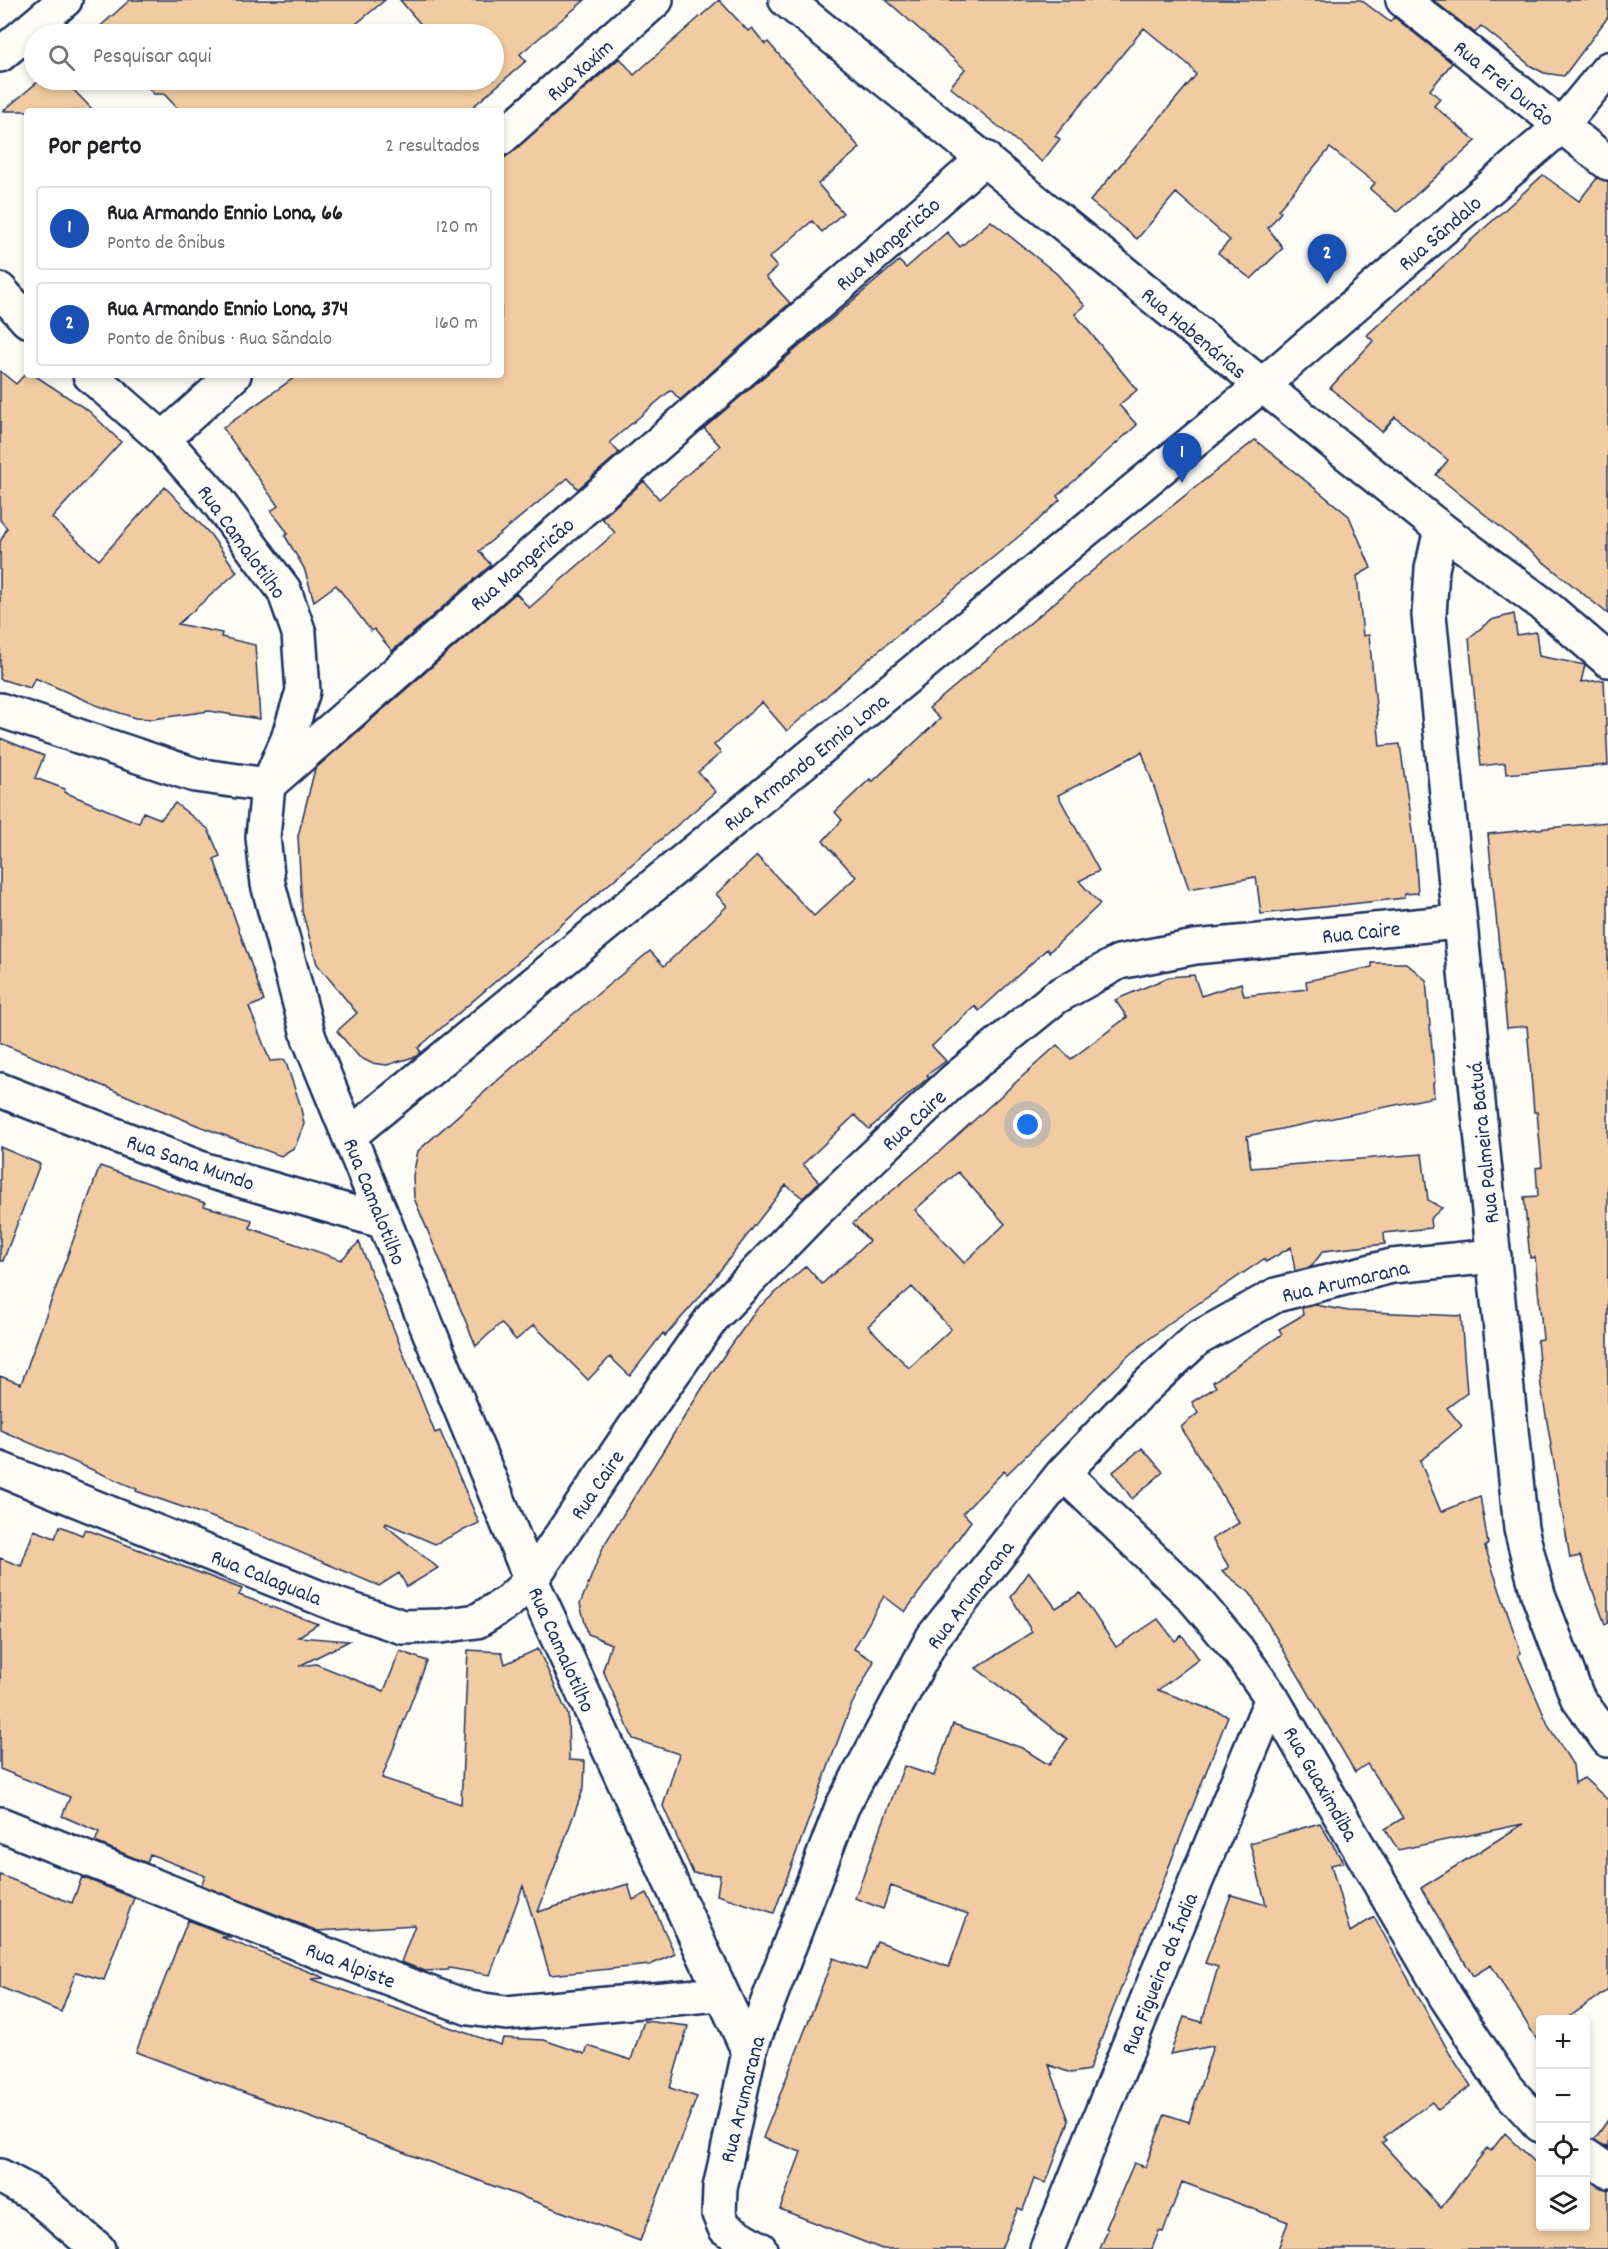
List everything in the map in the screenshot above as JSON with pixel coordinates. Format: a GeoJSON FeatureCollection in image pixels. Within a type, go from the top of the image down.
{"type":"FeatureCollection","features":[{"type":"Feature","properties":{"kind":"street"},"geometry":{"type":"LineString","coordinates":[[36,24],[64,0]]}},
{"type":"Feature","properties":{"kind":"street","name":"Rua Xaxim"},"geometry":{"type":"LineString","coordinates":[[504,135],[656,0]]}},
{"type":"Feature","properties":{"kind":"street","name":"Rua Habenárias"},"geometry":{"type":"LineString","coordinates":[[786,0],[985,158],[1261,386],[1441,529],[1544,605],[1608,660]]}},
{"type":"Feature","properties":{"kind":"street","name":"Rua Frei Durão"},"geometry":{"type":"LineString","coordinates":[[1403,0],[1608,163]]}},
{"type":"Feature","properties":{"kind":"street"},"geometry":{"type":"LineString","coordinates":[[0,55],[24,34]]}},
{"type":"Feature","properties":{"kind":"street","name":"Rua Sãndalo"},"geometry":{"type":"LineString","coordinates":[[1261,386],[1560,127],[1608,69]]}},
{"type":"Feature","properties":{"kind":"street","name":"Rua Mangericão"},"geometry":{"type":"LineString","coordinates":[[268,785],[985,158]]}},
{"type":"Feature","properties":{"kind":"street","name":"Rua Camalotilho"},"geometry":{"type":"LineString","coordinates":[[93,378],[163,439],[212,494],[284,590],[299,633],[303,691],[288,739],[268,785],[263,837],[268,884],[276,920],[309,1038],[531,1580],[720,1994],[749,2052]]}},
{"type":"Feature","properties":{"kind":"street"},"geometry":{"type":"LineString","coordinates":[[163,439],[231,378]]}},
{"type":"Feature","properties":{"kind":"street","name":"Rua Armando Ennio Lona"},"geometry":{"type":"LineString","coordinates":[[350,1136],[1261,386]]}},
{"type":"Feature","properties":{"kind":"street","name":"Rua Palmeira Batuá"},"geometry":{"type":"LineString","coordinates":[[1441,529],[1432,569],[1429,615],[1458,922],[1521,1529],[1538,1594],[1577,1697],[1608,1740]]}},
{"type":"Feature","properties":{"kind":"street"},"geometry":{"type":"LineString","coordinates":[[0,710],[195,775],[268,785]]}},
{"type":"Feature","properties":{"kind":"street","name":"Rua Caire"},"geometry":{"type":"LineString","coordinates":[[531,1580],[713,1317],[813,1214],[953,1081],[1056,997],[1119,962],[1195,947],[1458,922]]}},
{"type":"Feature","properties":{"kind":"street","name":"Rua Sana Mundo"},"geometry":{"type":"LineString","coordinates":[[0,1090],[205,1170],[385,1222]]}},
{"type":"Feature","properties":{"kind":"street","name":"Rua Arumarana"},"geometry":{"type":"LineString","coordinates":[[760,2249],[725,2228],[719,2214],[720,2188],[749,2052],[842,1807],[933,1637],[1063,1473],[1142,1391],[1197,1339],[1276,1295],[1392,1266],[1494,1257]]}},
{"type":"Feature","properties":{"kind":"street","name":"Rua Calaguala"},"geometry":{"type":"LineString","coordinates":[[0,1469],[340,1606],[403,1627],[441,1626],[477,1621],[508,1602],[531,1580]]}},
{"type":"Feature","properties":{"kind":"street","name":"Rua Guaximdiba"},"geometry":{"type":"LineString","coordinates":[[1063,1473],[1191,1595],[1237,1649],[1272,1698],[1446,1997],[1506,2088],[1539,2123]]}},
{"type":"Feature","properties":{"kind":"street","name":"Rua Figueira da Índia"},"geometry":{"type":"LineString","coordinates":[[1047,2249],[1272,1698]]}},
{"type":"Feature","properties":{"kind":"street","name":"Rua Alpiste"},"geometry":{"type":"LineString","coordinates":[[0,1824],[327,1955],[469,2008],[506,2013],[720,1994]]}},
{"type":"Feature","properties":{"kind":"street"},"geometry":{"type":"LineString","coordinates":[[1590,2159],[1608,2171]]}},
{"type":"Feature","properties":{"kind":"street"},"geometry":{"type":"LineString","coordinates":[[0,2176],[33,2194],[98,2249]]}},
{"type":"Feature","properties":{"kind":"building"},"geometry":{"type":"Polygon","coordinates":[[[130,0],[385,0],[356,24],[103,24],[130,0]]]}},
{"type":"Feature","properties":{"kind":"building"},"geometry":{"type":"Polygon","coordinates":[[[400,0],[585,0],[520,54],[526,61],[504,80],[504,24],[420,24],[400,0]]]}},
{"type":"Feature","properties":{"kind":"building"},"geometry":{"type":"Polygon","coordinates":[[[719,0],[748,31],[752,28],[765,44],[768,42],[860,148],[818,184],[843,213],[822,232],[812,221],[769,258],[777,267],[766,277],[790,303],[680,400],[671,390],[610,442],[619,453],[578,489],[568,478],[479,551],[491,565],[392,651],[374,629],[371,631],[336,585],[314,601],[304,568],[285,536],[288,533],[271,511],[278,506],[223,428],[294,378],[504,378],[504,158],[620,58],[634,75],[719,0]]]}},
{"type":"Feature","properties":{"kind":"building"},"geometry":{"type":"Polygon","coordinates":[[[886,0],[1361,0],[1390,22],[1394,17],[1452,63],[1430,90],[1440,99],[1434,106],[1476,141],[1397,212],[1370,189],[1375,183],[1330,148],[1278,210],[1281,212],[1268,228],[1283,248],[1251,279],[1218,253],[1230,240],[1176,193],[1137,239],[1090,201],[1196,75],[1190,66],[1144,28],[1055,136],[1060,139],[1042,162],[950,87],[965,69],[886,0]]]}},
{"type":"Feature","properties":{"kind":"building"},"geometry":{"type":"Polygon","coordinates":[[[1433,0],[1608,0],[1608,17],[1564,76],[1544,73],[1531,66],[1481,26],[1475,33],[1433,0]]]}},
{"type":"Feature","properties":{"kind":"building"},"geometry":{"type":"Polygon","coordinates":[[[28,90],[74,90],[91,108],[24,108],[24,111],[3,111],[28,90]]]}},
{"type":"Feature","properties":{"kind":"building"},"geometry":{"type":"Polygon","coordinates":[[[150,90],[492,90],[471,108],[177,108],[164,94],[154,94],[150,90]]]}},
{"type":"Feature","properties":{"kind":"building"},"geometry":{"type":"Polygon","coordinates":[[[1543,175],[1579,201],[1597,178],[1608,181],[1608,614],[1436,475],[1448,460],[1395,417],[1382,432],[1330,388],[1373,341],[1367,335],[1543,175]]]}},
{"type":"Feature","properties":{"kind":"building"},"geometry":{"type":"Polygon","coordinates":[[[991,221],[1057,274],[1085,306],[1075,314],[1137,390],[1119,405],[1137,425],[1057,496],[1060,500],[1034,524],[871,657],[787,731],[762,702],[714,745],[721,753],[698,772],[716,792],[418,1048],[421,1052],[417,1056],[387,1065],[371,1063],[359,1057],[337,1031],[357,1013],[317,964],[302,911],[298,836],[315,769],[516,593],[529,608],[615,533],[602,518],[644,481],[659,499],[720,446],[704,428],[899,261],[906,268],[947,232],[960,247],[991,221]]]}},
{"type":"Feature","properties":{"kind":"building"},"geometry":{"type":"Polygon","coordinates":[[[0,371],[16,384],[24,375],[24,378],[39,378],[89,411],[121,442],[52,518],[99,560],[165,487],[210,534],[237,572],[178,624],[222,633],[221,637],[255,645],[260,719],[209,711],[153,719],[135,718],[96,705],[35,678],[30,688],[0,679],[0,542],[7,528],[0,520],[0,371]]]}},
{"type":"Feature","properties":{"kind":"building"},"geometry":{"type":"Polygon","coordinates":[[[1255,440],[1349,516],[1371,568],[1357,576],[1363,636],[1369,635],[1380,746],[1400,744],[1415,853],[1418,893],[1404,894],[1404,898],[1261,914],[1256,877],[1189,889],[1142,752],[1058,795],[1099,871],[1079,881],[1100,904],[1049,952],[1047,949],[979,1011],[975,1006],[932,1046],[946,1061],[927,1075],[929,1077],[869,1129],[855,1115],[803,1164],[819,1182],[803,1198],[786,1185],[698,1299],[665,1336],[663,1333],[630,1376],[610,1357],[588,1380],[534,1325],[516,1340],[501,1323],[476,1346],[414,1198],[413,1176],[418,1151],[566,1020],[650,951],[664,966],[727,906],[716,894],[757,856],[814,916],[856,877],[823,841],[842,820],[835,812],[870,779],[872,782],[940,719],[929,708],[1124,544],[1255,440]]]}},
{"type":"Feature","properties":{"kind":"building"},"geometry":{"type":"Polygon","coordinates":[[[1514,614],[1517,635],[1536,632],[1539,656],[1585,665],[1581,682],[1604,680],[1608,765],[1506,774],[1505,763],[1481,766],[1469,638],[1491,620],[1514,614]]]}},
{"type":"Feature","properties":{"kind":"building"},"geometry":{"type":"Polygon","coordinates":[[[0,738],[44,756],[35,778],[65,789],[64,792],[139,823],[143,812],[161,819],[175,803],[208,829],[220,856],[214,859],[264,1001],[249,1007],[270,1061],[285,1060],[300,1104],[304,1124],[295,1147],[281,1156],[199,1126],[0,1043],[0,738]]]}},
{"type":"Feature","properties":{"kind":"building"},"geometry":{"type":"Polygon","coordinates":[[[1608,822],[1608,1623],[1605,1624],[1580,1556],[1570,1558],[1541,1386],[1537,1340],[1543,1339],[1535,1257],[1530,1258],[1524,1197],[1538,1196],[1536,1168],[1542,1167],[1537,1112],[1534,1112],[1527,1026],[1507,1028],[1488,834],[1608,822]]]}},
{"type":"Feature","properties":{"kind":"building"},"geometry":{"type":"Polygon","coordinates":[[[1372,963],[1406,963],[1426,980],[1435,1082],[1433,1083],[1434,1097],[1247,1136],[1251,1168],[1422,1154],[1428,1200],[1442,1208],[1430,1219],[1431,1228],[1384,1233],[1385,1244],[1323,1251],[1311,1267],[1295,1271],[1291,1247],[1266,1262],[1264,1259],[1171,1322],[1129,1355],[1007,1474],[1004,1471],[963,1513],[971,1521],[905,1612],[884,1596],[854,1649],[874,1661],[850,1708],[774,1913],[717,1895],[720,1875],[693,1873],[663,1806],[679,1754],[633,1739],[603,1670],[611,1644],[588,1634],[580,1604],[604,1545],[713,1371],[757,1309],[806,1266],[822,1284],[869,1241],[853,1223],[939,1152],[1057,1045],[1071,1059],[1127,1017],[1115,1000],[1169,977],[1194,975],[1201,996],[1241,983],[1244,996],[1307,989],[1306,981],[1372,967],[1372,963]],[[958,1172],[915,1210],[964,1263],[1005,1224],[958,1172]],[[912,1287],[868,1326],[909,1368],[951,1329],[912,1287]]]}},
{"type":"Feature","properties":{"kind":"building"},"geometry":{"type":"Polygon","coordinates":[[[0,1147],[40,1164],[3,1261],[0,1261],[0,1147]]]}},
{"type":"Feature","properties":{"kind":"building"},"geometry":{"type":"Polygon","coordinates":[[[100,1166],[205,1203],[204,1206],[252,1220],[250,1228],[341,1260],[359,1242],[435,1433],[440,1431],[479,1523],[435,1544],[386,1523],[385,1525],[438,1568],[407,1587],[399,1573],[379,1586],[243,1528],[136,1491],[137,1489],[0,1430],[0,1376],[21,1384],[100,1166]]]}},
{"type":"Feature","properties":{"kind":"building"},"geometry":{"type":"Polygon","coordinates":[[[1315,1305],[1349,1311],[1461,1316],[1467,1393],[1447,1408],[1462,1426],[1420,1461],[1441,1512],[1480,1496],[1488,1544],[1485,1547],[1521,1653],[1518,1655],[1549,1727],[1573,1765],[1575,1783],[1584,1778],[1608,1800],[1608,1990],[1572,2015],[1536,2015],[1536,2038],[1491,1965],[1473,1976],[1421,1888],[1523,1824],[1398,1850],[1385,1829],[1403,1818],[1367,1764],[1355,1772],[1250,1593],[1222,1571],[1229,1567],[1212,1539],[1239,1523],[1181,1427],[1198,1413],[1192,1402],[1216,1387],[1213,1382],[1282,1334],[1279,1329],[1303,1315],[1302,1308],[1315,1305]]]}},
{"type":"Feature","properties":{"kind":"building"},"geometry":{"type":"Polygon","coordinates":[[[1142,1448],[1163,1472],[1132,1499],[1113,1472],[1142,1448]]]}},
{"type":"Feature","properties":{"kind":"building"},"geometry":{"type":"Polygon","coordinates":[[[60,1526],[82,1535],[85,1529],[242,1589],[239,1595],[318,1624],[298,1637],[349,1641],[299,1666],[316,1664],[384,1691],[400,1651],[427,1661],[382,1778],[461,1804],[468,1650],[502,1652],[505,1664],[538,1649],[568,1715],[569,1760],[585,1761],[584,1787],[538,1912],[628,1884],[633,1900],[647,1893],[675,1954],[650,1965],[550,1975],[523,1886],[490,1975],[449,1968],[448,1970],[425,1971],[401,1962],[415,1925],[318,1931],[201,1885],[205,1876],[150,1854],[147,1863],[95,1842],[99,1832],[62,1816],[70,1797],[0,1769],[0,1558],[21,1566],[34,1530],[55,1538],[60,1526]]]}},
{"type":"Feature","properties":{"kind":"building"},"geometry":{"type":"Polygon","coordinates":[[[1029,1572],[1056,1608],[1080,1593],[1116,1647],[1158,1619],[1175,1641],[1182,1635],[1199,1659],[1158,1690],[1228,1716],[1089,2070],[1071,2073],[1049,2065],[1069,2121],[1046,2183],[1034,2179],[1023,2210],[1018,2208],[1001,2249],[882,2249],[780,2209],[801,2152],[763,2138],[833,1958],[866,1970],[877,1941],[949,1967],[968,1914],[891,1886],[883,1909],[855,1898],[904,1766],[934,1776],[953,1724],[1022,1748],[1049,1765],[1067,1739],[976,1668],[1032,1632],[1011,1597],[1029,1572]]]}},
{"type":"Feature","properties":{"kind":"building"},"geometry":{"type":"Polygon","coordinates":[[[1320,1823],[1343,1862],[1331,1865],[1350,1932],[1374,1917],[1450,2054],[1471,2086],[1438,2110],[1432,2102],[1384,2137],[1386,2140],[1382,2143],[1441,2208],[1487,2148],[1491,2151],[1505,2133],[1536,2163],[1536,2231],[1590,2231],[1590,2180],[1608,2190],[1608,2249],[1278,2249],[1288,2222],[1182,2182],[1163,2232],[1159,2231],[1152,2249],[1100,2249],[1108,2229],[1106,2228],[1134,2163],[1145,2167],[1165,2114],[1189,2122],[1213,2046],[1170,2054],[1184,2017],[1202,2022],[1218,1967],[1205,1963],[1231,1895],[1266,1905],[1250,1843],[1320,1823]]]}},
{"type":"Feature","properties":{"kind":"building"},"geometry":{"type":"Polygon","coordinates":[[[0,1875],[72,1903],[82,1877],[134,1898],[104,1980],[76,1972],[61,2012],[0,1987],[0,1875]]]}},
{"type":"Feature","properties":{"kind":"building"},"geometry":{"type":"Polygon","coordinates":[[[188,1920],[231,1937],[221,1937],[325,1978],[311,1979],[501,2045],[503,2038],[544,2040],[585,2054],[588,2046],[631,2060],[644,2021],[688,2026],[670,2088],[697,2097],[640,2241],[136,2052],[188,1920]]]}},
{"type":"Feature","properties":{"kind":"building"},"geometry":{"type":"Polygon","coordinates":[[[1608,2120],[1608,2148],[1594,2140],[1608,2120]]]}},
{"type":"Feature","properties":{"kind":"place","name":"Rua Armando Ennio Lona, 374"},"geometry":{"type":"Point","coordinates":[1327,284]}},
{"type":"Feature","properties":{"kind":"place","name":"Rua Armando Ennio Lona, 66"},"geometry":{"type":"Point","coordinates":[1182,483]}}]}
